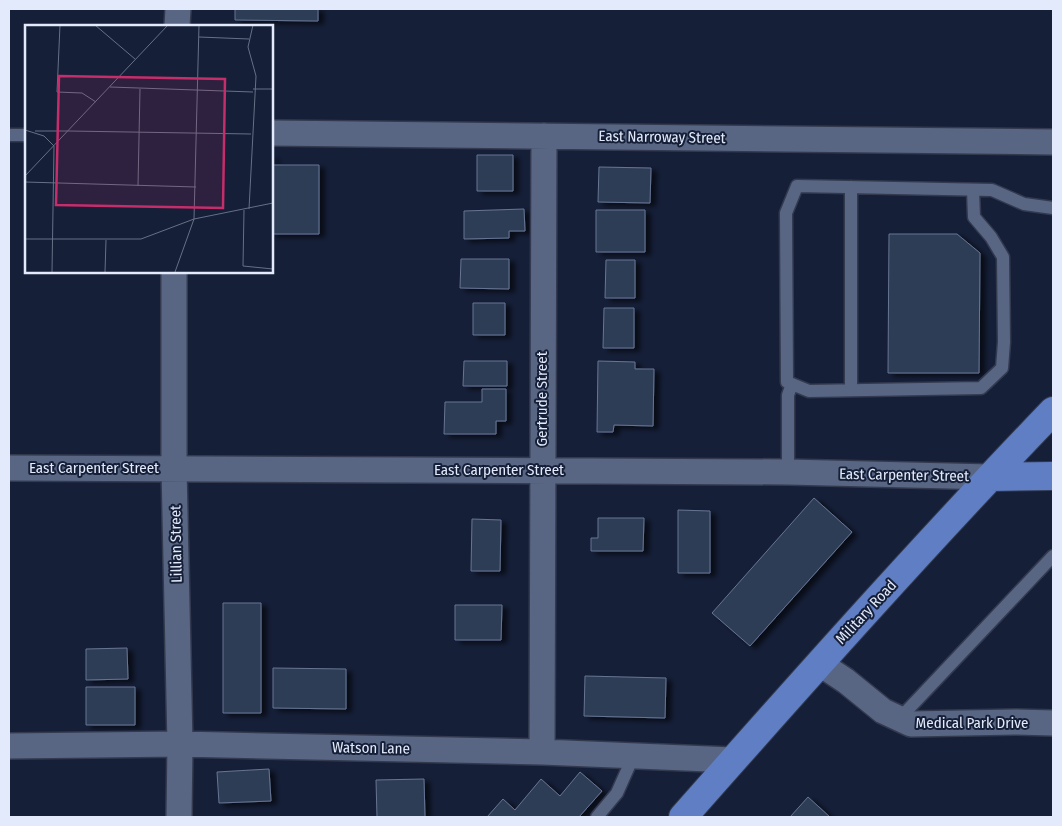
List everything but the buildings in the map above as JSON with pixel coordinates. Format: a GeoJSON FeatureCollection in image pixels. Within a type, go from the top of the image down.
{"type":"FeatureCollection","features":[{"type":"Feature","properties":{"kind":"main road","name":"Military Road"},"geometry":{"type":"LineString","coordinates":[[683,817],[819,663],[1053,411]]}},
{"type":"Feature","properties":{"kind":"main road"},"geometry":{"type":"LineString","coordinates":[[990,477],[1053,476]]}},
{"type":"Feature","properties":{"kind":"street"},"geometry":{"type":"LineString","coordinates":[[177,25],[178,9]]}},
{"type":"Feature","properties":{"kind":"street","name":"East Narroway Street"},"geometry":{"type":"LineString","coordinates":[[272,133],[1053,142]]}},
{"type":"Feature","properties":{"kind":"street","name":"Gertrude Street"},"geometry":{"type":"LineString","coordinates":[[542,752],[544,136]]}},
{"type":"Feature","properties":{"kind":"street","name":"Lillian Street"},"geometry":{"type":"LineString","coordinates":[[174,272],[174,468],[180,744],[178,817]]}},
{"type":"Feature","properties":{"kind":"street","name":"East Carpenter Street"},"geometry":{"type":"LineString","coordinates":[[9,468],[788,472],[990,477]]}},
{"type":"Feature","properties":{"kind":"street","name":"Medical Park Drive"},"geometry":{"type":"LineString","coordinates":[[819,663],[846,681],[883,711],[911,724],[1016,722],[1053,724]]}},
{"type":"Feature","properties":{"kind":"street","name":"Watson Lane"},"geometry":{"type":"LineString","coordinates":[[9,746],[180,744],[542,752],[734,760]]}},
{"type":"Feature","properties":{"kind":"lane"},"geometry":{"type":"LineString","coordinates":[[9,136],[25,135]]}},
{"type":"Feature","properties":{"kind":"lane"},"geometry":{"type":"LineString","coordinates":[[973,190],[974,217],[991,237],[1003,257],[1004,342],[1002,368],[981,388],[809,391],[787,382],[786,213],[797,186],[992,190],[1024,204],[1053,208]]}},
{"type":"Feature","properties":{"kind":"lane"},"geometry":{"type":"LineString","coordinates":[[851,187],[851,390]]}},
{"type":"Feature","properties":{"kind":"lane"},"geometry":{"type":"LineString","coordinates":[[788,472],[788,395],[792,384]]}},
{"type":"Feature","properties":{"kind":"lane"},"geometry":{"type":"LineString","coordinates":[[900,718],[1053,556]]}},
{"type":"Feature","properties":{"kind":"lane"},"geometry":{"type":"LineString","coordinates":[[597,817],[617,793],[633,757]]}}]}
